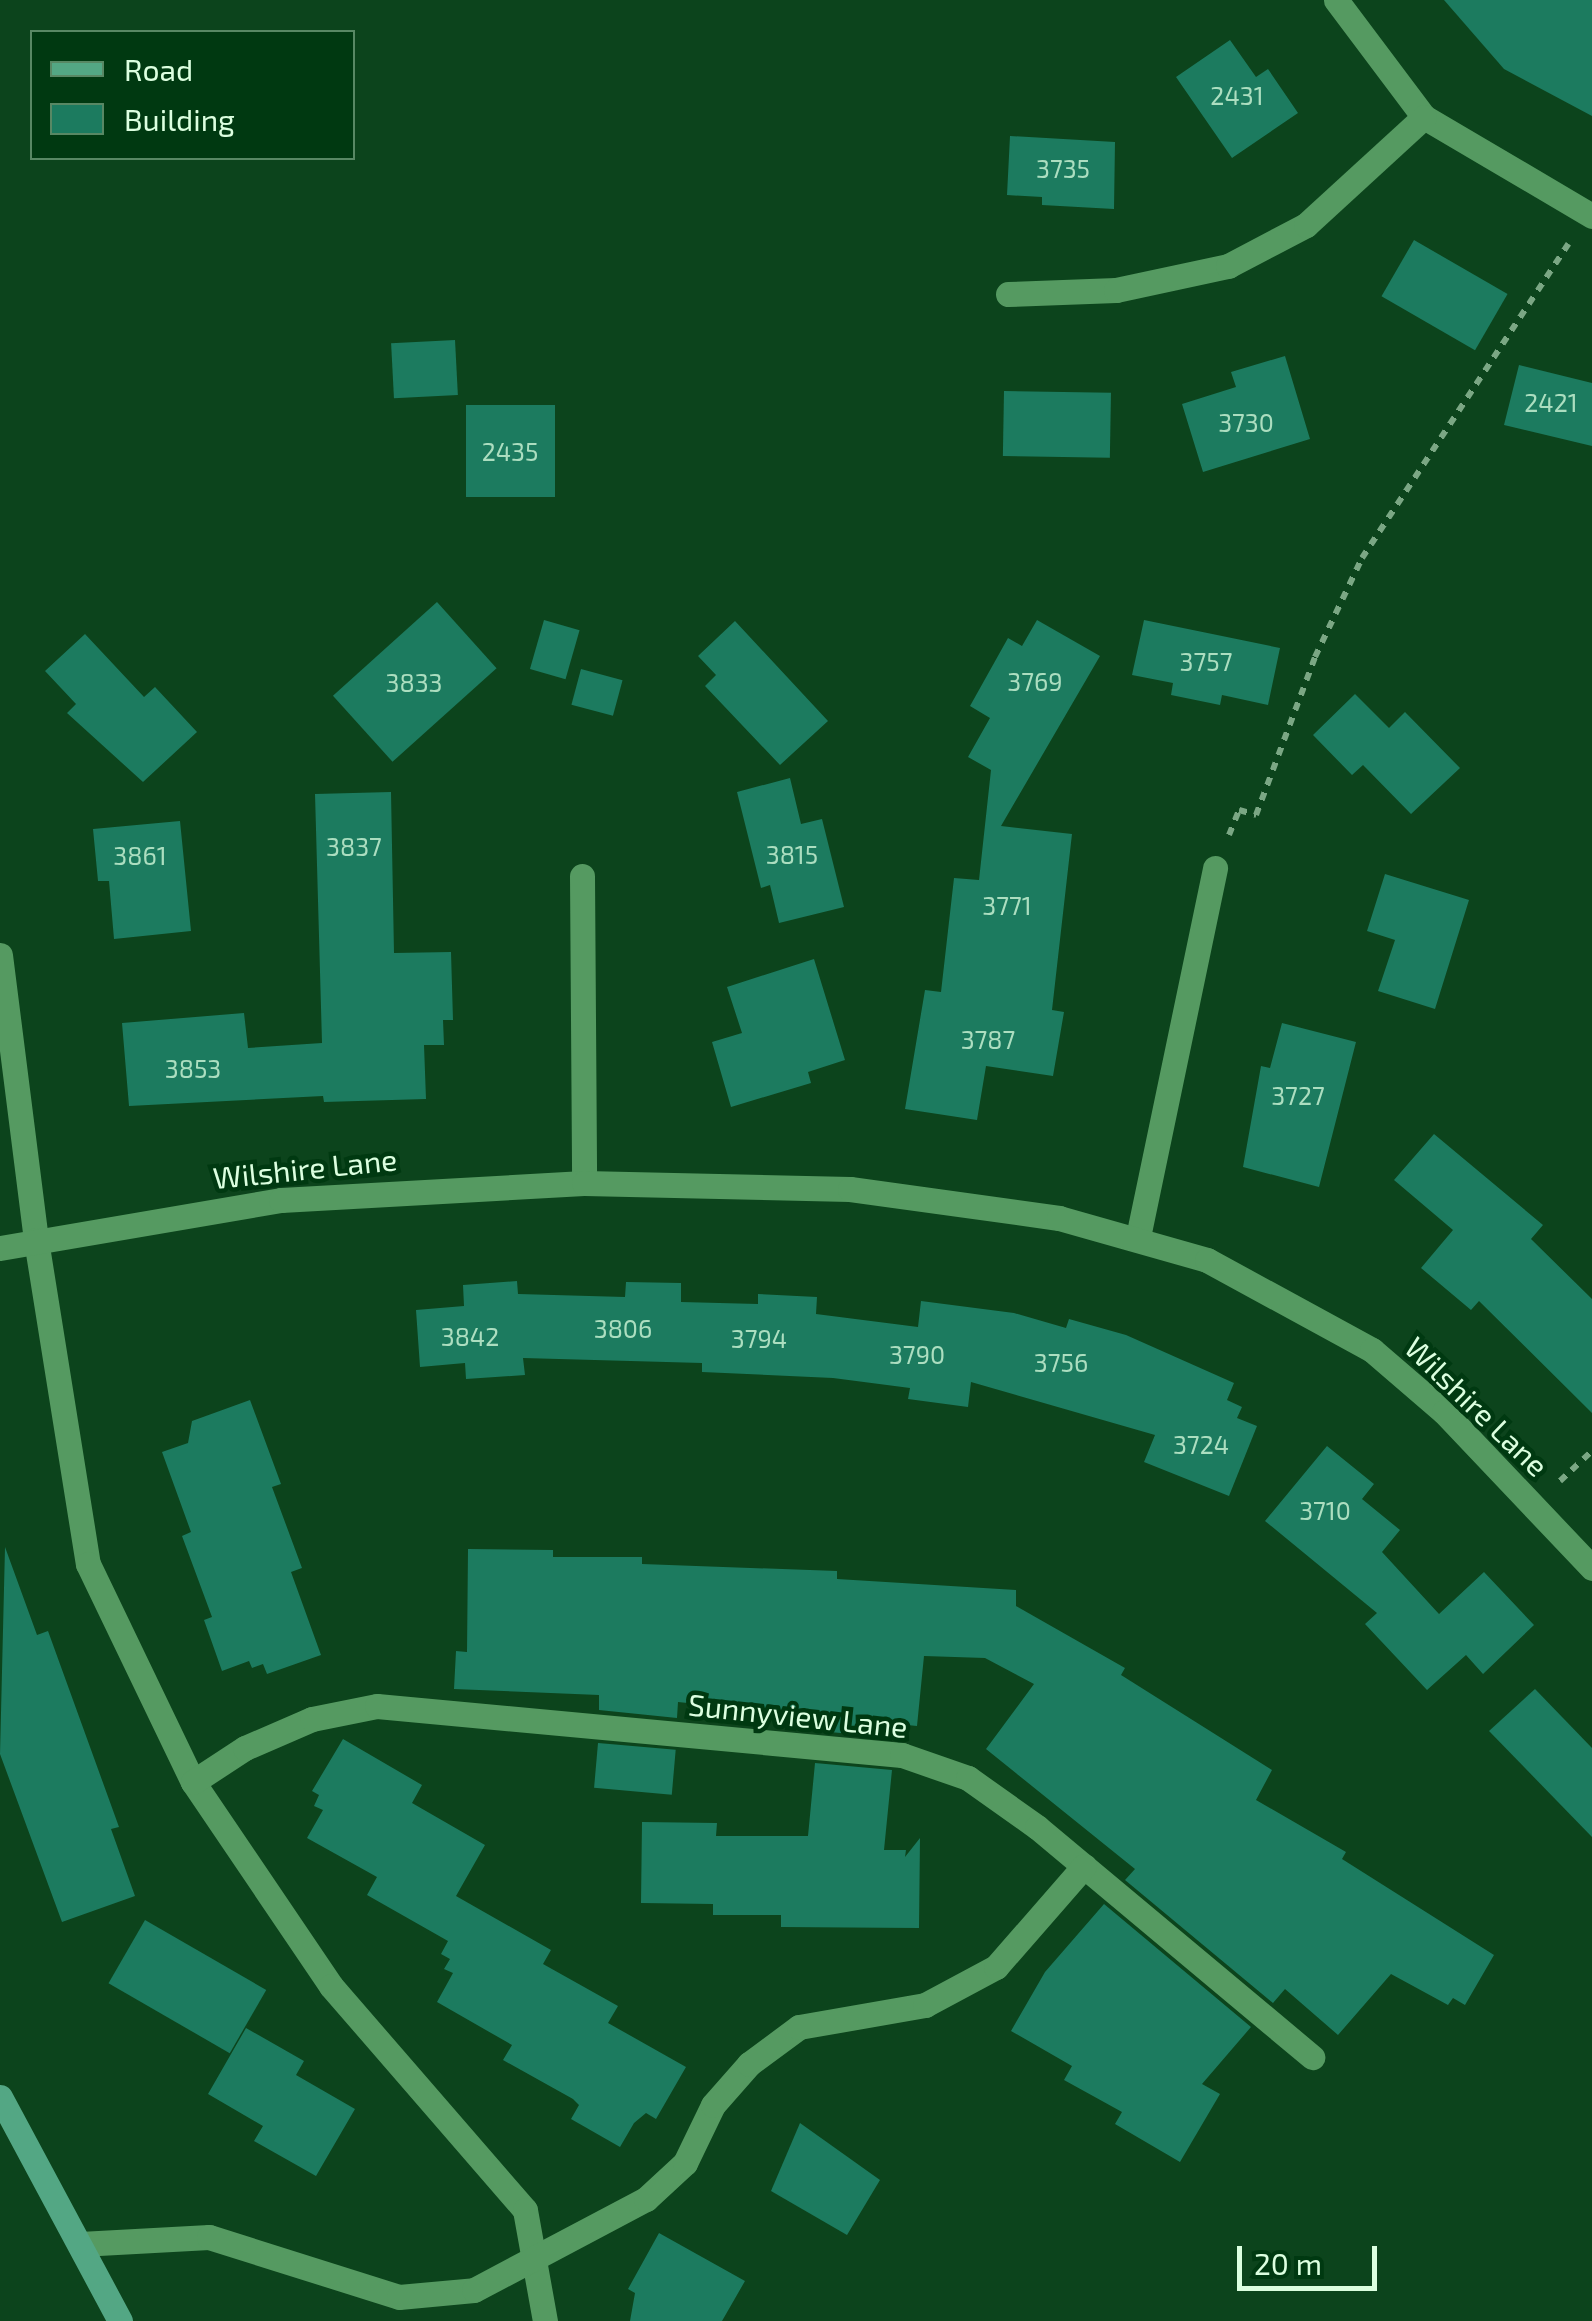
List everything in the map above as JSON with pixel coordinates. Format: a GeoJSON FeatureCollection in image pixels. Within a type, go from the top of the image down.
{"type":"FeatureCollection","features":[{"type":"Feature","properties":{"kind":"street"},"geometry":{"type":"LineString","coordinates":[[1336,0],[1424,117],[1590,215]]}},
{"type":"Feature","properties":{"kind":"street"},"geometry":{"type":"LineString","coordinates":[[1008,294],[1116,290],[1228,266],[1306,225],[1424,117]]}},
{"type":"Feature","properties":{"kind":"street"},"geometry":{"type":"LineString","coordinates":[[1138,1237],[1215,868]]}},
{"type":"Feature","properties":{"kind":"street"},"geometry":{"type":"LineString","coordinates":[[582,876],[584,1183]]}},
{"type":"Feature","properties":{"kind":"street"},"geometry":{"type":"LineString","coordinates":[[0,955],[36,1240],[88,1564],[193,1782],[331,1986],[525,2210],[546,2321]]}},
{"type":"Feature","properties":{"kind":"street","name":"Wilshire Lane"},"geometry":{"type":"LineString","coordinates":[[0,1248],[300,1198],[584,1183],[850,1189],[1059,1218],[1138,1237],[1207,1260],[1372,1350],[1444,1412],[1592,1568]]}},
{"type":"Feature","properties":{"kind":"street","name":"Sunnyview Lane"},"geometry":{"type":"LineString","coordinates":[[193,1782],[245,1748],[312,1719],[376,1706],[902,1755],[968,1778],[1084,1866],[1312,2057]]}},
{"type":"Feature","properties":{"kind":"street"},"geometry":{"type":"LineString","coordinates":[[80,2244],[209,2237],[398,2296],[474,2290],[646,2199],[685,2163],[713,2104],[750,2064],[799,2026],[924,2006],[996,1967],[1084,1866]]}},
{"type":"Feature","properties":{"kind":"street"},"geometry":{"type":"LineString","coordinates":[[0,2097],[120,2321]]}},
{"type":"Feature","properties":{"kind":"path"},"geometry":{"type":"LineString","coordinates":[[1215,868],[1239,810],[1256,815],[1315,656],[1362,558],[1590,215]]}},
{"type":"Feature","properties":{"kind":"building"},"geometry":{"type":"Polygon","coordinates":[[[1444,0],[1592,0],[1592,116],[1504,69],[1444,0]]]}},
{"type":"Feature","properties":{"kind":"building"},"geometry":{"type":"Polygon","coordinates":[[[1230,40],[1256,77],[1268,69],[1298,113],[1232,158],[1176,77],[1230,40]]]}},
{"type":"Feature","properties":{"kind":"building"},"geometry":{"type":"Polygon","coordinates":[[[1010,136],[1115,142],[1114,209],[1042,205],[1042,197],[1007,195],[1010,136]]]}},
{"type":"Feature","properties":{"kind":"building"},"geometry":{"type":"Polygon","coordinates":[[[1414,240],[1508,294],[1475,350],[1382,296],[1414,240]]]}},
{"type":"Feature","properties":{"kind":"building"},"geometry":{"type":"Polygon","coordinates":[[[455,340],[458,395],[394,398],[391,343],[455,340]]]}},
{"type":"Feature","properties":{"kind":"building"},"geometry":{"type":"Polygon","coordinates":[[[1285,356],[1310,439],[1203,472],[1182,404],[1236,387],[1231,372],[1285,356]]]}},
{"type":"Feature","properties":{"kind":"building"},"geometry":{"type":"Polygon","coordinates":[[[1519,365],[1592,383],[1592,446],[1504,425],[1519,365]]]}},
{"type":"Feature","properties":{"kind":"building"},"geometry":{"type":"Polygon","coordinates":[[[1004,391],[1111,393],[1110,458],[1003,456],[1004,391]]]}},
{"type":"Feature","properties":{"kind":"building"},"geometry":{"type":"Polygon","coordinates":[[[466,405],[555,405],[555,497],[466,497],[466,405]]]}},
{"type":"Feature","properties":{"kind":"building"},"geometry":{"type":"Polygon","coordinates":[[[437,602],[497,668],[393,762],[333,696],[437,602]]]}},
{"type":"Feature","properties":{"kind":"building"},"geometry":{"type":"Polygon","coordinates":[[[544,620],[580,630],[566,679],[530,669],[544,620]]]}},
{"type":"Feature","properties":{"kind":"building"},"geometry":{"type":"Polygon","coordinates":[[[1037,620],[1100,656],[1001,826],[1072,834],[1052,1010],[1064,1012],[1053,1076],[986,1066],[977,1120],[905,1109],[925,990],[941,992],[954,878],[979,880],[991,770],[968,757],[990,718],[970,706],[1008,638],[1022,646],[1037,620]]]}},
{"type":"Feature","properties":{"kind":"building"},"geometry":{"type":"Polygon","coordinates":[[[1144,620],[1280,648],[1268,705],[1222,695],[1220,705],[1171,695],[1173,683],[1132,675],[1144,620]]]}},
{"type":"Feature","properties":{"kind":"building"},"geometry":{"type":"Polygon","coordinates":[[[735,621],[828,721],[780,765],[705,686],[716,675],[698,656],[735,621]]]}},
{"type":"Feature","properties":{"kind":"building"},"geometry":{"type":"Polygon","coordinates":[[[85,634],[144,697],[155,687],[197,732],[143,782],[67,713],[76,704],[45,671],[85,634]]]}},
{"type":"Feature","properties":{"kind":"building"},"geometry":{"type":"Polygon","coordinates":[[[581,669],[623,680],[613,716],[571,705],[581,669]]]}},
{"type":"Feature","properties":{"kind":"building"},"geometry":{"type":"Polygon","coordinates":[[[1355,694],[1389,728],[1405,712],[1460,768],[1411,814],[1363,765],[1352,775],[1313,735],[1355,694]]]}},
{"type":"Feature","properties":{"kind":"building"},"geometry":{"type":"Polygon","coordinates":[[[790,778],[801,824],[822,819],[844,907],[779,923],[770,885],[761,888],[737,792],[790,778]]]}},
{"type":"Feature","properties":{"kind":"building"},"geometry":{"type":"Polygon","coordinates":[[[391,792],[394,953],[451,952],[453,1020],[443,1020],[444,1045],[424,1045],[426,1099],[324,1102],[323,1096],[129,1106],[122,1023],[244,1013],[248,1048],[322,1043],[315,794],[391,792]]]}},
{"type":"Feature","properties":{"kind":"building"},"geometry":{"type":"Polygon","coordinates":[[[180,821],[191,931],[114,939],[109,881],[98,881],[93,829],[180,821]]]}},
{"type":"Feature","properties":{"kind":"building"},"geometry":{"type":"Polygon","coordinates":[[[1385,874],[1469,900],[1435,1009],[1378,991],[1395,940],[1367,931],[1385,874]]]}},
{"type":"Feature","properties":{"kind":"building"},"geometry":{"type":"Polygon","coordinates":[[[814,959],[845,1060],[808,1072],[811,1083],[731,1107],[712,1042],[742,1033],[727,987],[814,959]]]}},
{"type":"Feature","properties":{"kind":"building"},"geometry":{"type":"Polygon","coordinates":[[[1282,1023],[1356,1042],[1319,1187],[1243,1167],[1261,1066],[1270,1068],[1282,1023]]]}},
{"type":"Feature","properties":{"kind":"building"},"geometry":{"type":"Polygon","coordinates":[[[1434,1134],[1543,1225],[1531,1239],[1592,1299],[1592,1413],[1479,1301],[1471,1310],[1421,1268],[1453,1230],[1394,1180],[1434,1134]]]}},
{"type":"Feature","properties":{"kind":"building"},"geometry":{"type":"Polygon","coordinates":[[[517,1281],[518,1294],[625,1297],[626,1282],[681,1283],[681,1302],[758,1304],[758,1294],[817,1297],[816,1314],[918,1327],[921,1301],[1014,1313],[1066,1328],[1069,1319],[1126,1335],[1234,1383],[1227,1400],[1242,1407],[1237,1418],[1257,1426],[1229,1496],[1144,1462],[1155,1435],[971,1382],[968,1407],[908,1399],[910,1388],[833,1378],[702,1372],[702,1363],[523,1358],[525,1375],[466,1379],[465,1363],[420,1367],[416,1310],[464,1306],[463,1285],[517,1281]]]}},
{"type":"Feature","properties":{"kind":"building"},"geometry":{"type":"Polygon","coordinates":[[[250,1400],[281,1484],[272,1487],[302,1568],[291,1572],[321,1655],[267,1674],[263,1664],[252,1668],[249,1661],[222,1671],[204,1620],[212,1617],[182,1536],[191,1532],[162,1452],[188,1443],[192,1421],[250,1400]]]}},
{"type":"Feature","properties":{"kind":"building"},"geometry":{"type":"Polygon","coordinates":[[[1327,1446],[1374,1484],[1362,1499],[1400,1530],[1382,1552],[1439,1614],[1484,1572],[1534,1625],[1483,1674],[1466,1655],[1427,1690],[1365,1624],[1377,1613],[1265,1521],[1327,1446]]]}},
{"type":"Feature","properties":{"kind":"building"},"geometry":{"type":"Polygon","coordinates":[[[5,1547],[37,1635],[48,1631],[119,1827],[111,1829],[135,1896],[62,1922],[0,1754],[5,1547]]]}},
{"type":"Feature","properties":{"kind":"building"},"geometry":{"type":"Polygon","coordinates":[[[468,1549],[553,1550],[553,1557],[642,1557],[642,1564],[837,1571],[837,1579],[1016,1590],[1016,1606],[1125,1668],[1121,1675],[1272,1770],[1256,1800],[1346,1852],[1342,1859],[1494,1955],[1465,2005],[1453,1998],[1448,2005],[1391,1974],[1338,2035],[1285,1989],[1273,2003],[1125,1880],[1135,1869],[986,1749],[1034,1684],[985,1658],[924,1656],[917,1726],[897,1724],[895,1738],[819,1731],[820,1717],[678,1702],[677,1718],[599,1710],[599,1695],[454,1689],[456,1651],[467,1652],[468,1549]]]}},
{"type":"Feature","properties":{"kind":"building"},"geometry":{"type":"Polygon","coordinates":[[[1535,1689],[1592,1748],[1592,1837],[1489,1731],[1535,1689]]]}},
{"type":"Feature","properties":{"kind":"building"},"geometry":{"type":"Polygon","coordinates":[[[343,1739],[422,1785],[412,1803],[485,1845],[456,1896],[551,1950],[543,1964],[618,2006],[608,2023],[686,2067],[656,2119],[646,2113],[634,2123],[620,2147],[571,2119],[579,2105],[573,2099],[503,2060],[512,2045],[437,2002],[453,1973],[444,1969],[450,1959],[441,1954],[448,1941],[367,1895],[377,1877],[307,1838],[323,1810],[314,1806],[319,1795],[312,1791],[343,1739]]]}},
{"type":"Feature","properties":{"kind":"building"},"geometry":{"type":"Polygon","coordinates":[[[598,1743],[676,1750],[672,1795],[594,1788],[598,1743]]]}},
{"type":"Feature","properties":{"kind":"building"},"geometry":{"type":"Polygon","coordinates":[[[815,1763],[892,1770],[884,1850],[906,1850],[905,1857],[920,1838],[919,1928],[781,1927],[781,1915],[713,1915],[713,1904],[641,1903],[642,1822],[717,1823],[716,1836],[808,1836],[815,1763]]]}},
{"type":"Feature","properties":{"kind":"building"},"geometry":{"type":"Polygon","coordinates":[[[1104,1904],[1251,2027],[1202,2084],[1220,2094],[1180,2162],[1115,2124],[1122,2112],[1064,2080],[1072,2066],[1011,2031],[1045,1972],[1104,1904]]]}},
{"type":"Feature","properties":{"kind":"building"},"geometry":{"type":"Polygon","coordinates":[[[145,1920],[266,1990],[230,2053],[108,1983],[145,1920]]]}},
{"type":"Feature","properties":{"kind":"building"},"geometry":{"type":"Polygon","coordinates":[[[246,2028],[304,2061],[296,2075],[355,2109],[316,2176],[254,2141],[263,2126],[208,2094],[246,2028]]]}},
{"type":"Feature","properties":{"kind":"building"},"geometry":{"type":"Polygon","coordinates":[[[800,2123],[880,2180],[847,2235],[771,2191],[800,2123]]]}},
{"type":"Feature","properties":{"kind":"building"},"geometry":{"type":"Polygon","coordinates":[[[659,2233],[745,2281],[722,2321],[630,2321],[635,2293],[628,2289],[659,2233]]]}}]}
